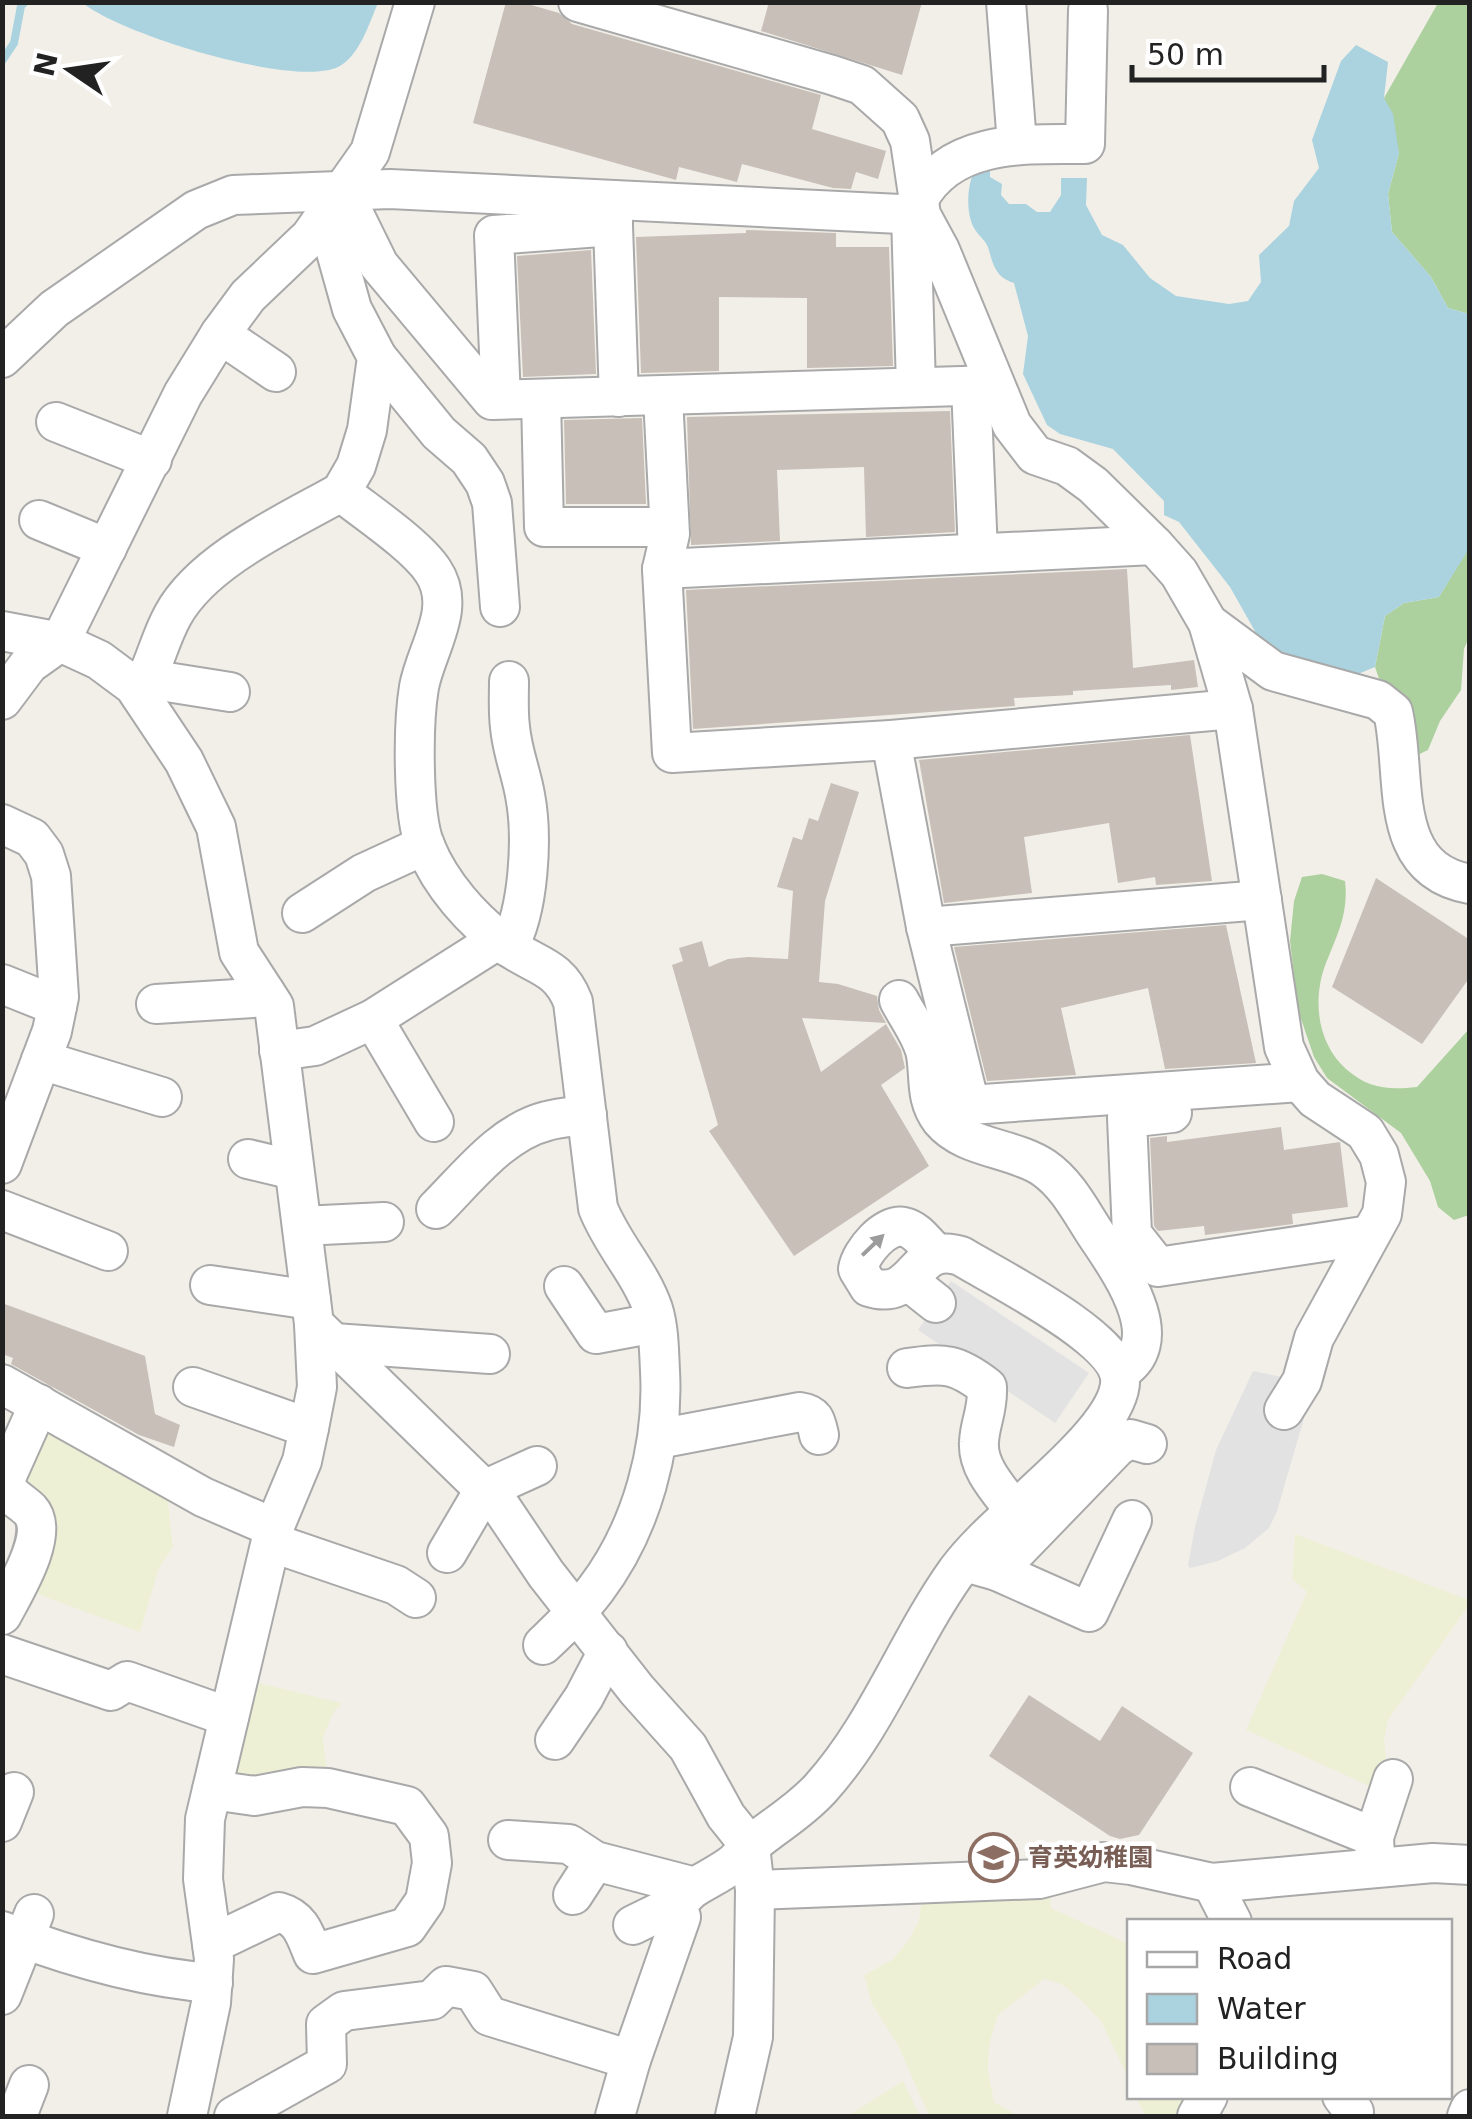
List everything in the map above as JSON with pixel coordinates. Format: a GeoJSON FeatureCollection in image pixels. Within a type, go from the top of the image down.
{"type":"FeatureCollection","features":[{"type":"Feature","properties":{"kind":"street"},"geometry":{"type":"LineString","coordinates":[[2,700],[29,664],[60,642],[183,394],[220,334],[248,296],[310,237],[370,152],[414,2]]}},
{"type":"Feature","properties":{"kind":"street"},"geometry":{"type":"LineString","coordinates":[[400,44],[424,50],[438,2]]}},
{"type":"Feature","properties":{"kind":"street"},"geometry":{"type":"LineString","coordinates":[[578,2],[862,85],[900,119],[910,141],[917,209],[916,387]]}},
{"type":"Feature","properties":{"kind":"street"},"geometry":{"type":"LineString","coordinates":[[1006,2],[1017,144]]}},
{"type":"Feature","properties":{"kind":"street"},"geometry":{"type":"LineString","coordinates":[[917,209],[927,184],[976,152],[1017,144],[1085,144],[1088,10]]}},
{"type":"Feature","properties":{"kind":"street"},"geometry":{"type":"LineString","coordinates":[[2,358],[54,310],[196,210],[233,195],[390,189],[613,213],[917,209]]}},
{"type":"Feature","properties":{"kind":"street"},"geometry":{"type":"LineString","coordinates":[[342,190],[333,241],[352,308],[377,357],[439,432],[469,459],[485,483],[492,503],[500,606]]}},
{"type":"Feature","properties":{"kind":"street"},"geometry":{"type":"LineString","coordinates":[[342,190],[379,264],[492,400],[983,385]]}},
{"type":"Feature","properties":{"kind":"street"},"geometry":{"type":"LineString","coordinates":[[917,209],[940,250],[983,385],[1036,455],[1067,466],[1094,485],[1154,545],[1179,573],[1208,623],[1233,709],[1292,1092]]}},
{"type":"Feature","properties":{"kind":"street"},"geometry":{"type":"LineString","coordinates":[[613,213],[619,398]]}},
{"type":"Feature","properties":{"kind":"street"},"geometry":{"type":"LineString","coordinates":[[501,400],[494,235],[613,213]]}},
{"type":"Feature","properties":{"kind":"street"},"geometry":{"type":"LineString","coordinates":[[220,334],[276,372]]}},
{"type":"Feature","properties":{"kind":"street"},"geometry":{"type":"LineString","coordinates":[[187,2116],[212,2004],[212,1944],[203,1878],[205,1819],[274,1536],[302,1461],[317,1388],[320,1322],[302,1226],[274,1006],[238,952],[216,826],[144,686],[172,616],[186,594],[251,543],[341,492],[356,466],[367,430],[377,357]]}},
{"type":"Feature","properties":{"kind":"street"},"geometry":{"type":"LineString","coordinates":[[978,553],[983,385]]}},
{"type":"Feature","properties":{"kind":"street"},"geometry":{"type":"LineString","coordinates":[[662,396],[669,528],[662,569],[672,753],[891,740],[1233,709]]}},
{"type":"Feature","properties":{"kind":"street"},"geometry":{"type":"LineString","coordinates":[[541,399],[544,527],[669,528]]}},
{"type":"Feature","properties":{"kind":"street"},"geometry":{"type":"LineString","coordinates":[[56,422],[152,460]]}},
{"type":"Feature","properties":{"kind":"street"},"geometry":{"type":"LineString","coordinates":[[341,492],[435,572],[443,612],[418,692],[416,804],[425,845],[448,887],[475,919],[504,943],[552,971],[566,985],[573,1002],[598,1208],[609,1235],[636,1274],[654,1312],[661,1391],[658,1439],[640,1501],[616,1557],[577,1612],[543,1645]]}},
{"type":"Feature","properties":{"kind":"street"},"geometry":{"type":"LineString","coordinates":[[39,520],[108,548]]}},
{"type":"Feature","properties":{"kind":"street"},"geometry":{"type":"LineString","coordinates":[[662,569],[1154,545]]}},
{"type":"Feature","properties":{"kind":"street"},"geometry":{"type":"LineString","coordinates":[[1208,623],[1274,671],[1378,700],[1393,712],[1410,840],[1422,860],[1438,875],[1470,884]]}},
{"type":"Feature","properties":{"kind":"street"},"geometry":{"type":"LineString","coordinates":[[2,631],[60,642],[144,686],[230,692]]}},
{"type":"Feature","properties":{"kind":"street"},"geometry":{"type":"LineString","coordinates":[[279,1050],[315,1046],[373,1019],[504,943],[518,930],[528,828],[525,793],[509,724],[509,680]]}},
{"type":"Feature","properties":{"kind":"street"},"geometry":{"type":"LineString","coordinates":[[891,740],[926,927],[970,1105],[1292,1092],[1315,1098],[1365,1132],[1378,1155],[1386,1182],[1382,1214],[1314,1338],[1302,1381],[1284,1410]]}},
{"type":"Feature","properties":{"kind":"street"},"geometry":{"type":"LineString","coordinates":[[2,824],[32,838],[44,854],[51,876],[57,1006],[41,1060],[9,1125],[2,1164]]}},
{"type":"Feature","properties":{"kind":"street"},"geometry":{"type":"LineString","coordinates":[[302,912],[364,873],[425,845]]}},
{"type":"Feature","properties":{"kind":"street"},"geometry":{"type":"LineString","coordinates":[[926,927],[1262,900]]}},
{"type":"Feature","properties":{"kind":"street"},"geometry":{"type":"LineString","coordinates":[[2,984],[57,1006]]}},
{"type":"Feature","properties":{"kind":"street"},"geometry":{"type":"LineString","coordinates":[[156,1004],[253,998],[264,992]]}},
{"type":"Feature","properties":{"kind":"street"},"geometry":{"type":"LineString","coordinates":[[899,1000],[926,1052],[931,1104],[944,1123],[964,1138],[1019,1154],[1063,1184],[1135,1295],[1140,1350],[1133,1365],[1119,1372]]}},
{"type":"Feature","properties":{"kind":"street"},"geometry":{"type":"LineString","coordinates":[[373,1019],[434,1122]]}},
{"type":"Feature","properties":{"kind":"street"},"geometry":{"type":"LineString","coordinates":[[41,1060],[162,1097]]}},
{"type":"Feature","properties":{"kind":"street"},"geometry":{"type":"LineString","coordinates":[[1292,1092],[1127,1118],[1132,1234],[1158,1267],[1370,1236]]}},
{"type":"Feature","properties":{"kind":"street"},"geometry":{"type":"LineString","coordinates":[[436,1208],[496,1150],[528,1128],[587,1115]]}},
{"type":"Feature","properties":{"kind":"street"},"geometry":{"type":"LineString","coordinates":[[248,1158],[294,1170]]}},
{"type":"Feature","properties":{"kind":"street"},"geometry":{"type":"LineString","coordinates":[[2,1210],[108,1251]]}},
{"type":"Feature","properties":{"kind":"street"},"geometry":{"type":"LineString","coordinates":[[302,1226],[384,1222]]}},
{"type":"Feature","properties":{"kind":"street"},"geometry":{"type":"LineString","coordinates":[[633,1925],[734,1863],[821,1789],[981,1566],[1015,1511],[1093,1433],[1113,1404],[1120,1387],[1119,1372],[1105,1348],[960,1256],[936,1253],[916,1232],[894,1227],[866,1250],[858,1268],[869,1287],[884,1292],[898,1288],[922,1292],[936,1253]]}},
{"type":"Feature","properties":{"kind":"street"},"geometry":{"type":"LineString","coordinates":[[210,1285],[320,1322],[490,1354]]}},
{"type":"Feature","properties":{"kind":"street"},"geometry":{"type":"LineString","coordinates":[[565,1286],[596,1334],[655,1323]]}},
{"type":"Feature","properties":{"kind":"street"},"geometry":{"type":"LineString","coordinates":[[320,1322],[499,1504],[546,1574],[688,1747],[726,1816],[750,1846],[755,1890],[753,2037],[735,2116]]}},
{"type":"Feature","properties":{"kind":"street"},"geometry":{"type":"LineString","coordinates":[[906,1368],[942,1363],[963,1369],[987,1387],[988,1408],[978,1439],[980,1459],[1015,1511]]}},
{"type":"Feature","properties":{"kind":"street"},"geometry":{"type":"LineString","coordinates":[[2,1384],[274,1536],[396,1585],[416,1598]]}},
{"type":"Feature","properties":{"kind":"street"},"geometry":{"type":"LineString","coordinates":[[193,1387],[309,1428]]}},
{"type":"Feature","properties":{"kind":"street"},"geometry":{"type":"LineString","coordinates":[[2,1615],[27,1564],[37,1532],[36,1519],[6,1489],[5,1480],[39,1404]]}},
{"type":"Feature","properties":{"kind":"street"},"geometry":{"type":"LineString","coordinates":[[658,1439],[800,1412],[816,1418],[819,1434]]}},
{"type":"Feature","properties":{"kind":"street"},"geometry":{"type":"LineString","coordinates":[[981,1566],[1118,1446],[1130,1439],[1147,1444]]}},
{"type":"Feature","properties":{"kind":"street"},"geometry":{"type":"LineString","coordinates":[[447,1553],[484,1490],[538,1466]]}},
{"type":"Feature","properties":{"kind":"street"},"geometry":{"type":"LineString","coordinates":[[981,1566],[1089,1612],[1132,1520]]}},
{"type":"Feature","properties":{"kind":"street"},"geometry":{"type":"LineString","coordinates":[[555,1740],[608,1651]]}},
{"type":"Feature","properties":{"kind":"street"},"geometry":{"type":"LineString","coordinates":[[2,1654],[111,1691],[127,1681],[229,1717]]}},
{"type":"Feature","properties":{"kind":"street"},"geometry":{"type":"LineString","coordinates":[[1375,1853],[1394,1779]]}},
{"type":"Feature","properties":{"kind":"street"},"geometry":{"type":"LineString","coordinates":[[212,1790],[254,1796],[302,1787],[328,1788],[407,1806],[430,1836],[432,1863],[425,1901],[407,1927],[314,1954],[301,1926],[292,1916],[280,1912],[212,1944]]}},
{"type":"Feature","properties":{"kind":"street"},"geometry":{"type":"LineString","coordinates":[[1250,1787],[1375,1853],[1470,1865]]}},
{"type":"Feature","properties":{"kind":"street"},"geometry":{"type":"LineString","coordinates":[[508,1840],[569,1844],[595,1861],[685,1895]]}},
{"type":"Feature","properties":{"kind":"street"},"geometry":{"type":"LineString","coordinates":[[755,1890],[1039,1879],[1104,1862],[1131,1864],[1212,1883],[1375,1853]]}},
{"type":"Feature","properties":{"kind":"street"},"geometry":{"type":"LineString","coordinates":[[573,1895],[595,1861]]}},
{"type":"Feature","properties":{"kind":"street"},"geometry":{"type":"LineString","coordinates":[[1212,1883],[1230,1919]]}},
{"type":"Feature","properties":{"kind":"street"},"geometry":{"type":"LineString","coordinates":[[616,2116],[685,1895]]}},
{"type":"Feature","properties":{"kind":"street"},"geometry":{"type":"LineString","coordinates":[[9,2004],[20,1928],[163,1977],[213,1983]]}},
{"type":"Feature","properties":{"kind":"street"},"geometry":{"type":"LineString","coordinates":[[234,2116],[327,2064],[326,2024],[344,2011],[432,2000],[446,1986],[473,1992],[489,2016],[631,2060]]}},
{"type":"Feature","properties":{"kind":"street"},"geometry":{"type":"LineString","coordinates":[[1467,2116],[1470,2109]]}},
{"type":"Feature","properties":{"kind":"green space"},"geometry":{"type":"Polygon","coordinates":[[[1438,3],[1469,3],[1469,314],[1448,308],[1431,277],[1392,232],[1388,194],[1399,153],[1384,98],[1438,3]]]}},
{"type":"Feature","properties":{"kind":"green space"},"geometry":{"type":"Polygon","coordinates":[[[1469,547],[1469,637],[1464,649],[1461,690],[1440,721],[1428,750],[1407,760],[1375,667],[1385,616],[1404,603],[1439,597],[1469,547]]]}},
{"type":"Feature","properties":{"kind":"green space"},"geometry":{"type":"Polygon","coordinates":[[[1322,874],[1345,881],[1344,914],[1322,977],[1319,1006],[1323,1034],[1346,1069],[1379,1087],[1417,1087],[1469,1029],[1469,1215],[1454,1220],[1438,1207],[1430,1181],[1401,1133],[1327,1078],[1314,1057],[1298,1010],[1290,941],[1294,901],[1302,877],[1322,874]]]}},
{"type":"Feature","properties":{"kind":"green space"},"geometry":{"type":"Polygon","coordinates":[[[44,1414],[166,1484],[173,1547],[159,1568],[140,1632],[40,1595],[31,1580],[16,1472],[44,1414]]]}},
{"type":"Feature","properties":{"kind":"green space"},"geometry":{"type":"Polygon","coordinates":[[[1295,1534],[1469,1600],[1388,1720],[1386,1757],[1376,1789],[1246,1730],[1307,1592],[1292,1579],[1295,1534]]]}},
{"type":"Feature","properties":{"kind":"green space"},"geometry":{"type":"Polygon","coordinates":[[[246,1680],[342,1703],[323,1737],[328,1780],[220,1783],[246,1680]]]}},
{"type":"Feature","properties":{"kind":"green space"},"geometry":{"type":"Polygon","coordinates":[[[1050,1890],[1051,1908],[1127,1943],[1127,2076],[1101,2021],[1061,1984],[1044,1979],[998,2015],[989,2045],[988,2071],[994,2102],[1019,2116],[929,2116],[898,2045],[872,2004],[864,1975],[892,1960],[909,1940],[919,1920],[923,1891],[1050,1890]]]}},
{"type":"Feature","properties":{"kind":"green space"},"geometry":{"type":"Polygon","coordinates":[[[903,2081],[920,2116],[848,2116],[903,2081]]]}},
{"type":"Feature","properties":{"kind":"green space"},"geometry":{"type":"Polygon","coordinates":[[[1137,2099],[1195,2099],[1184,2116],[1145,2116],[1137,2099]]]}},
{"type":"Feature","properties":{"kind":"shaded area"},"geometry":{"type":"Polygon","coordinates":[[[951,1281],[1089,1373],[1055,1423],[918,1330],[951,1281]]]}},
{"type":"Feature","properties":{"kind":"shaded area"},"geometry":{"type":"Polygon","coordinates":[[[1253,1371],[1314,1384],[1277,1511],[1269,1528],[1245,1548],[1190,1568],[1195,1527],[1216,1450],[1253,1371]]]}},
{"type":"Feature","properties":{"kind":"water"},"geometry":{"type":"Polygon","coordinates":[[[83,3],[378,3],[363,38],[346,62],[316,72],[248,64],[208,54],[132,29],[83,3]]]}},
{"type":"Feature","properties":{"kind":"water"},"geometry":{"type":"Polygon","coordinates":[[[1356,45],[1388,62],[1384,98],[1393,114],[1399,153],[1388,194],[1392,232],[1431,277],[1448,308],[1469,314],[1470,547],[1439,597],[1404,603],[1385,616],[1375,667],[1358,674],[1279,652],[1260,640],[1230,587],[1179,522],[1164,515],[1164,501],[1113,449],[1060,434],[1047,425],[1023,374],[1028,336],[1014,283],[996,269],[987,244],[971,222],[968,201],[973,174],[990,168],[990,177],[1002,184],[1001,195],[1009,204],[1026,204],[1037,212],[1050,212],[1061,195],[1061,178],[1087,178],[1086,205],[1102,235],[1123,245],[1150,278],[1176,296],[1229,304],[1248,301],[1261,282],[1259,255],[1289,226],[1294,201],[1319,168],[1312,140],[1341,61],[1356,45]]]}},
{"type":"Feature","properties":{"kind":"building"},"geometry":{"type":"Polygon","coordinates":[[[506,2],[521,2],[559,13],[572,24],[821,95],[812,129],[886,151],[878,179],[856,172],[851,189],[833,188],[742,164],[737,182],[679,167],[676,180],[473,123],[506,2]]]}},
{"type":"Feature","properties":{"kind":"building"},"geometry":{"type":"Polygon","coordinates":[[[769,2],[922,2],[902,75],[761,31],[769,2]]]}},
{"type":"Feature","properties":{"kind":"building"},"geometry":{"type":"Polygon","coordinates":[[[746,230],[836,233],[836,247],[889,247],[893,366],[807,368],[807,298],[719,297],[719,371],[641,373],[636,237],[746,230]]]}},
{"type":"Feature","properties":{"kind":"building"},"geometry":{"type":"Polygon","coordinates":[[[591,250],[596,374],[523,377],[517,256],[591,250]]]}},
{"type":"Feature","properties":{"kind":"building"},"geometry":{"type":"Polygon","coordinates":[[[950,411],[955,532],[866,537],[864,467],[777,470],[780,541],[691,545],[687,417],[950,411]]]}},
{"type":"Feature","properties":{"kind":"building"},"geometry":{"type":"Polygon","coordinates":[[[642,418],[646,504],[566,504],[564,420],[642,418]]]}},
{"type":"Feature","properties":{"kind":"building"},"geometry":{"type":"Polygon","coordinates":[[[1127,569],[1133,668],[1194,660],[1198,687],[1073,691],[1073,695],[1014,698],[1015,706],[693,729],[686,590],[1127,569]]]}},
{"type":"Feature","properties":{"kind":"building"},"geometry":{"type":"Polygon","coordinates":[[[1190,735],[1212,881],[1156,885],[1155,877],[1118,883],[1109,823],[1024,837],[1032,893],[944,903],[919,760],[1190,735]]]}},
{"type":"Feature","properties":{"kind":"building"},"geometry":{"type":"Polygon","coordinates":[[[831,783],[859,792],[825,901],[819,982],[877,996],[886,1023],[802,1018],[821,1072],[886,1024],[901,1050],[905,1068],[881,1085],[929,1166],[794,1256],[709,1131],[718,1125],[672,965],[683,961],[679,948],[702,941],[709,967],[728,959],[788,959],[793,891],[777,887],[793,837],[802,840],[809,818],[818,821],[831,783]]]}},
{"type":"Feature","properties":{"kind":"building"},"geometry":{"type":"Polygon","coordinates":[[[1376,878],[1470,940],[1470,977],[1422,1044],[1332,987],[1376,878]]]}},
{"type":"Feature","properties":{"kind":"building"},"geometry":{"type":"Polygon","coordinates":[[[1226,925],[1256,1063],[1165,1069],[1148,988],[1061,1008],[1076,1075],[987,1081],[954,947],[1226,925]]]}},
{"type":"Feature","properties":{"kind":"building"},"geometry":{"type":"Polygon","coordinates":[[[1281,1127],[1284,1150],[1340,1142],[1348,1207],[1292,1214],[1293,1224],[1205,1235],[1204,1226],[1158,1231],[1154,1226],[1150,1138],[1167,1136],[1167,1142],[1281,1127]]]}},
{"type":"Feature","properties":{"kind":"building"},"geometry":{"type":"Polygon","coordinates":[[[2,1303],[145,1356],[155,1414],[180,1425],[174,1447],[139,1435],[11,1364],[13,1358],[2,1354],[2,1303]]]}},
{"type":"Feature","properties":{"kind":"building"},"geometry":{"type":"Polygon","coordinates":[[[1029,1695],[1100,1741],[1122,1706],[1193,1753],[1139,1835],[1120,1839],[1110,1836],[989,1756],[1029,1695]]]}},
{"type":"Feature","properties":{"kind":"waterway"},"geometry":{"type":"LineString","coordinates":[[2,61],[14,43],[25,2]]}},
{"type":"Feature","properties":{"kind":"place","name":"育英幼稚園"},"geometry":{"type":"Point","coordinates":[993,1857]}}]}
